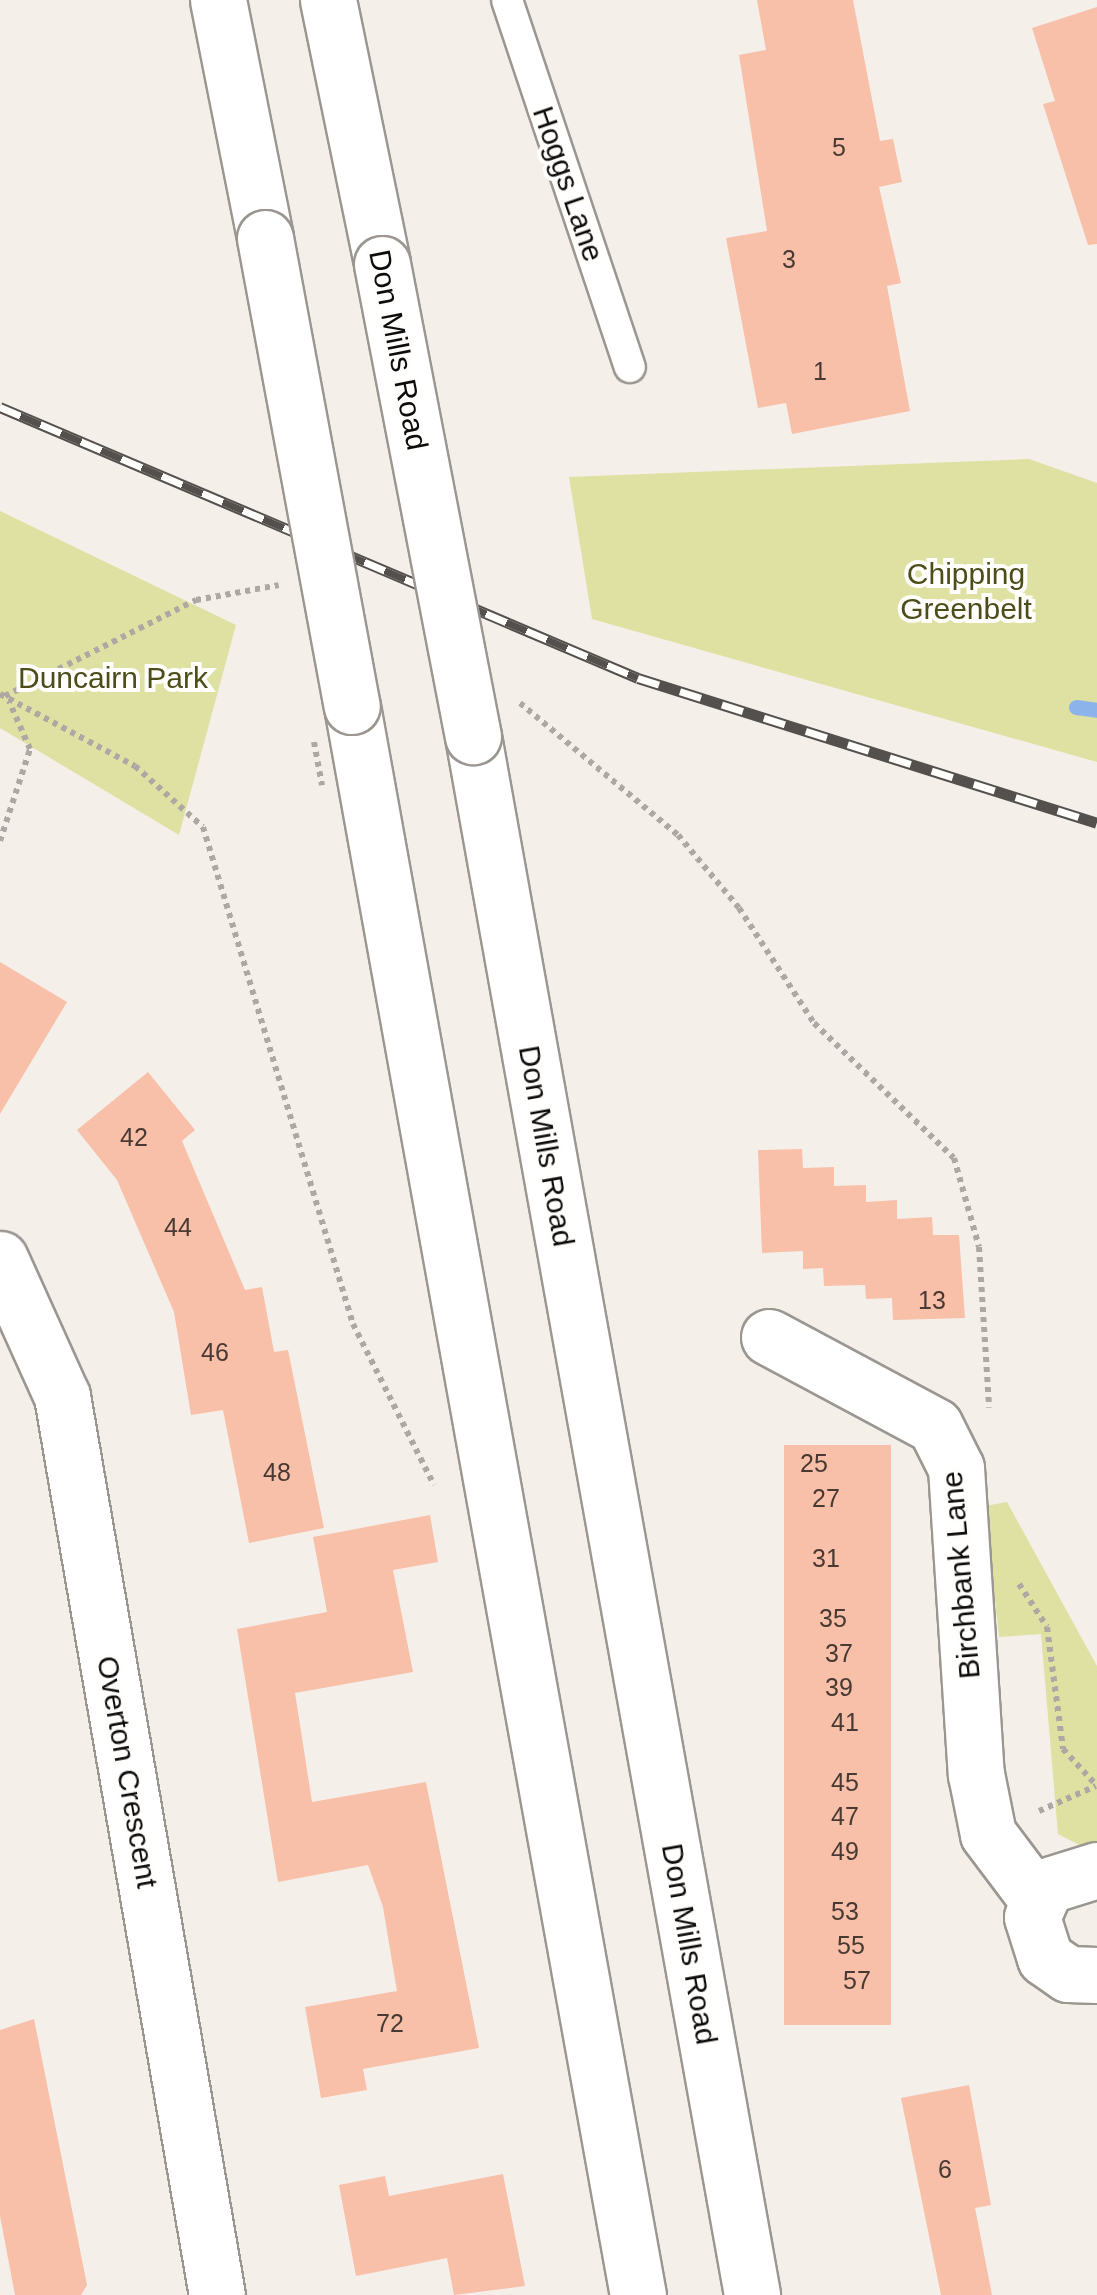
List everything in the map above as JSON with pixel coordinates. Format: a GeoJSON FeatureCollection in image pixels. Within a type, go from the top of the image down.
{"type":"FeatureCollection","features":[{"type":"Feature","properties":{"kind":"main road"},"geometry":{"type":"LineString","coordinates":[[218,0],[352,706],[638,2295]]}},
{"type":"Feature","properties":{"kind":"main road","name":"Don Mills Road"},"geometry":{"type":"LineString","coordinates":[[328,0],[472,736],[752,2295]]}},
{"type":"Feature","properties":{"kind":"main road","name":"Overton Crescent"},"geometry":{"type":"LineString","coordinates":[[0,1260],[62,1396],[217,2295]]}},
{"type":"Feature","properties":{"kind":"main road","name":"Birchbank Lane"},"geometry":{"type":"LineString","coordinates":[[769,1337],[935,1426],[956,1468],[976,1774],[988,1834],[1037,1899]]}},
{"type":"Feature","properties":{"kind":"main road"},"geometry":{"type":"LineString","coordinates":[[1097,1870],[1062,1875],[1037,1899],[1032,1917],[1044,1958],[1068,1974],[1097,1976]]}},
{"type":"Feature","properties":{"kind":"lane","name":"Hoggs Lane"},"geometry":{"type":"LineString","coordinates":[[506,0],[630,367]]}},
{"type":"Feature","properties":{"kind":"path"},"geometry":{"type":"LineString","coordinates":[[0,842],[30,749],[2,695]]}},
{"type":"Feature","properties":{"kind":"path"},"geometry":{"type":"LineString","coordinates":[[2,695],[150,776],[202,827],[354,1324],[440,1494]]}},
{"type":"Feature","properties":{"kind":"path"},"geometry":{"type":"LineString","coordinates":[[801,1004],[931,1130],[964,1178],[981,1266],[990,1432]]}},
{"type":"Feature","properties":{"kind":"path"},"geometry":{"type":"LineString","coordinates":[[1011,1573],[1047,1627],[1063,1749],[1097,1786]]}},
{"type":"Feature","properties":{"kind":"green space","name":"Chipping Greenbelt"},"geometry":{"type":"Polygon","coordinates":[[[1029,459],[1097,483],[1097,762],[592,619],[569,477],[1029,459]]]}},
{"type":"Feature","properties":{"kind":"green space","name":"Duncairn Park"},"geometry":{"type":"Polygon","coordinates":[[[0,511],[236,625],[179,835],[0,728],[0,511]]]}},
{"type":"Feature","properties":{"kind":"green space"},"geometry":{"type":"Polygon","coordinates":[[[1007,1502],[1097,1666],[1097,1854],[1058,1834],[1041,1634],[999,1637],[985,1506],[1007,1502]]]}},
{"type":"Feature","properties":{"kind":"building"},"geometry":{"type":"Polygon","coordinates":[[[757,0],[853,0],[880,141],[893,139],[902,182],[879,187],[901,283],[887,286],[910,411],[792,434],[786,403],[758,408],[726,238],[767,231],[739,55],[766,50],[757,0]]]}},
{"type":"Feature","properties":{"kind":"building"},"geometry":{"type":"Polygon","coordinates":[[[1097,7],[1097,244],[1088,245],[1043,104],[1055,101],[1032,28],[1097,7]]]}},
{"type":"Feature","properties":{"kind":"building"},"geometry":{"type":"Polygon","coordinates":[[[0,962],[67,1002],[0,1114],[0,962]]]}},
{"type":"Feature","properties":{"kind":"building"},"geometry":{"type":"Polygon","coordinates":[[[148,1072],[195,1130],[182,1141],[245,1290],[262,1287],[274,1352],[288,1350],[324,1528],[249,1543],[223,1410],[191,1415],[174,1312],[117,1180],[77,1130],[148,1072]]]}},
{"type":"Feature","properties":{"kind":"building"},"geometry":{"type":"Polygon","coordinates":[[[802,1149],[803,1168],[834,1167],[834,1186],[866,1185],[866,1202],[897,1200],[897,1219],[932,1217],[933,1235],[959,1235],[965,1318],[893,1320],[892,1298],[866,1299],[865,1285],[824,1286],[823,1268],[803,1269],[803,1251],[762,1253],[758,1150],[802,1149]]]}},
{"type":"Feature","properties":{"kind":"building"},"geometry":{"type":"Polygon","coordinates":[[[784,1445],[891,1445],[891,2025],[784,2025],[784,1445]]]}},
{"type":"Feature","properties":{"kind":"building"},"geometry":{"type":"Polygon","coordinates":[[[430,1515],[438,1562],[393,1570],[413,1672],[295,1693],[312,1802],[426,1782],[479,2048],[363,2069],[367,2090],[321,2098],[305,2007],[397,1991],[383,1907],[368,1865],[278,1882],[237,1629],[327,1612],[313,1537],[430,1515]]]}},
{"type":"Feature","properties":{"kind":"building"},"geometry":{"type":"Polygon","coordinates":[[[34,2019],[87,2285],[81,2295],[15,2295],[0,2216],[0,2030],[34,2019]]]}},
{"type":"Feature","properties":{"kind":"building"},"geometry":{"type":"Polygon","coordinates":[[[969,2085],[991,2205],[975,2208],[992,2295],[941,2295],[901,2098],[969,2085]]]}},
{"type":"Feature","properties":{"kind":"building"},"geometry":{"type":"Polygon","coordinates":[[[503,2174],[525,2286],[454,2295],[447,2258],[356,2276],[339,2185],[385,2176],[389,2196],[503,2174]]]}},
{"type":"Feature","properties":{"kind":"waterway"},"geometry":{"type":"LineString","coordinates":[[1076,707],[1097,710]]}},
{"type":"Feature","properties":{"kind":"railway"},"geometry":{"type":"LineString","coordinates":[[0,407],[638,678],[1097,823]]}}]}
